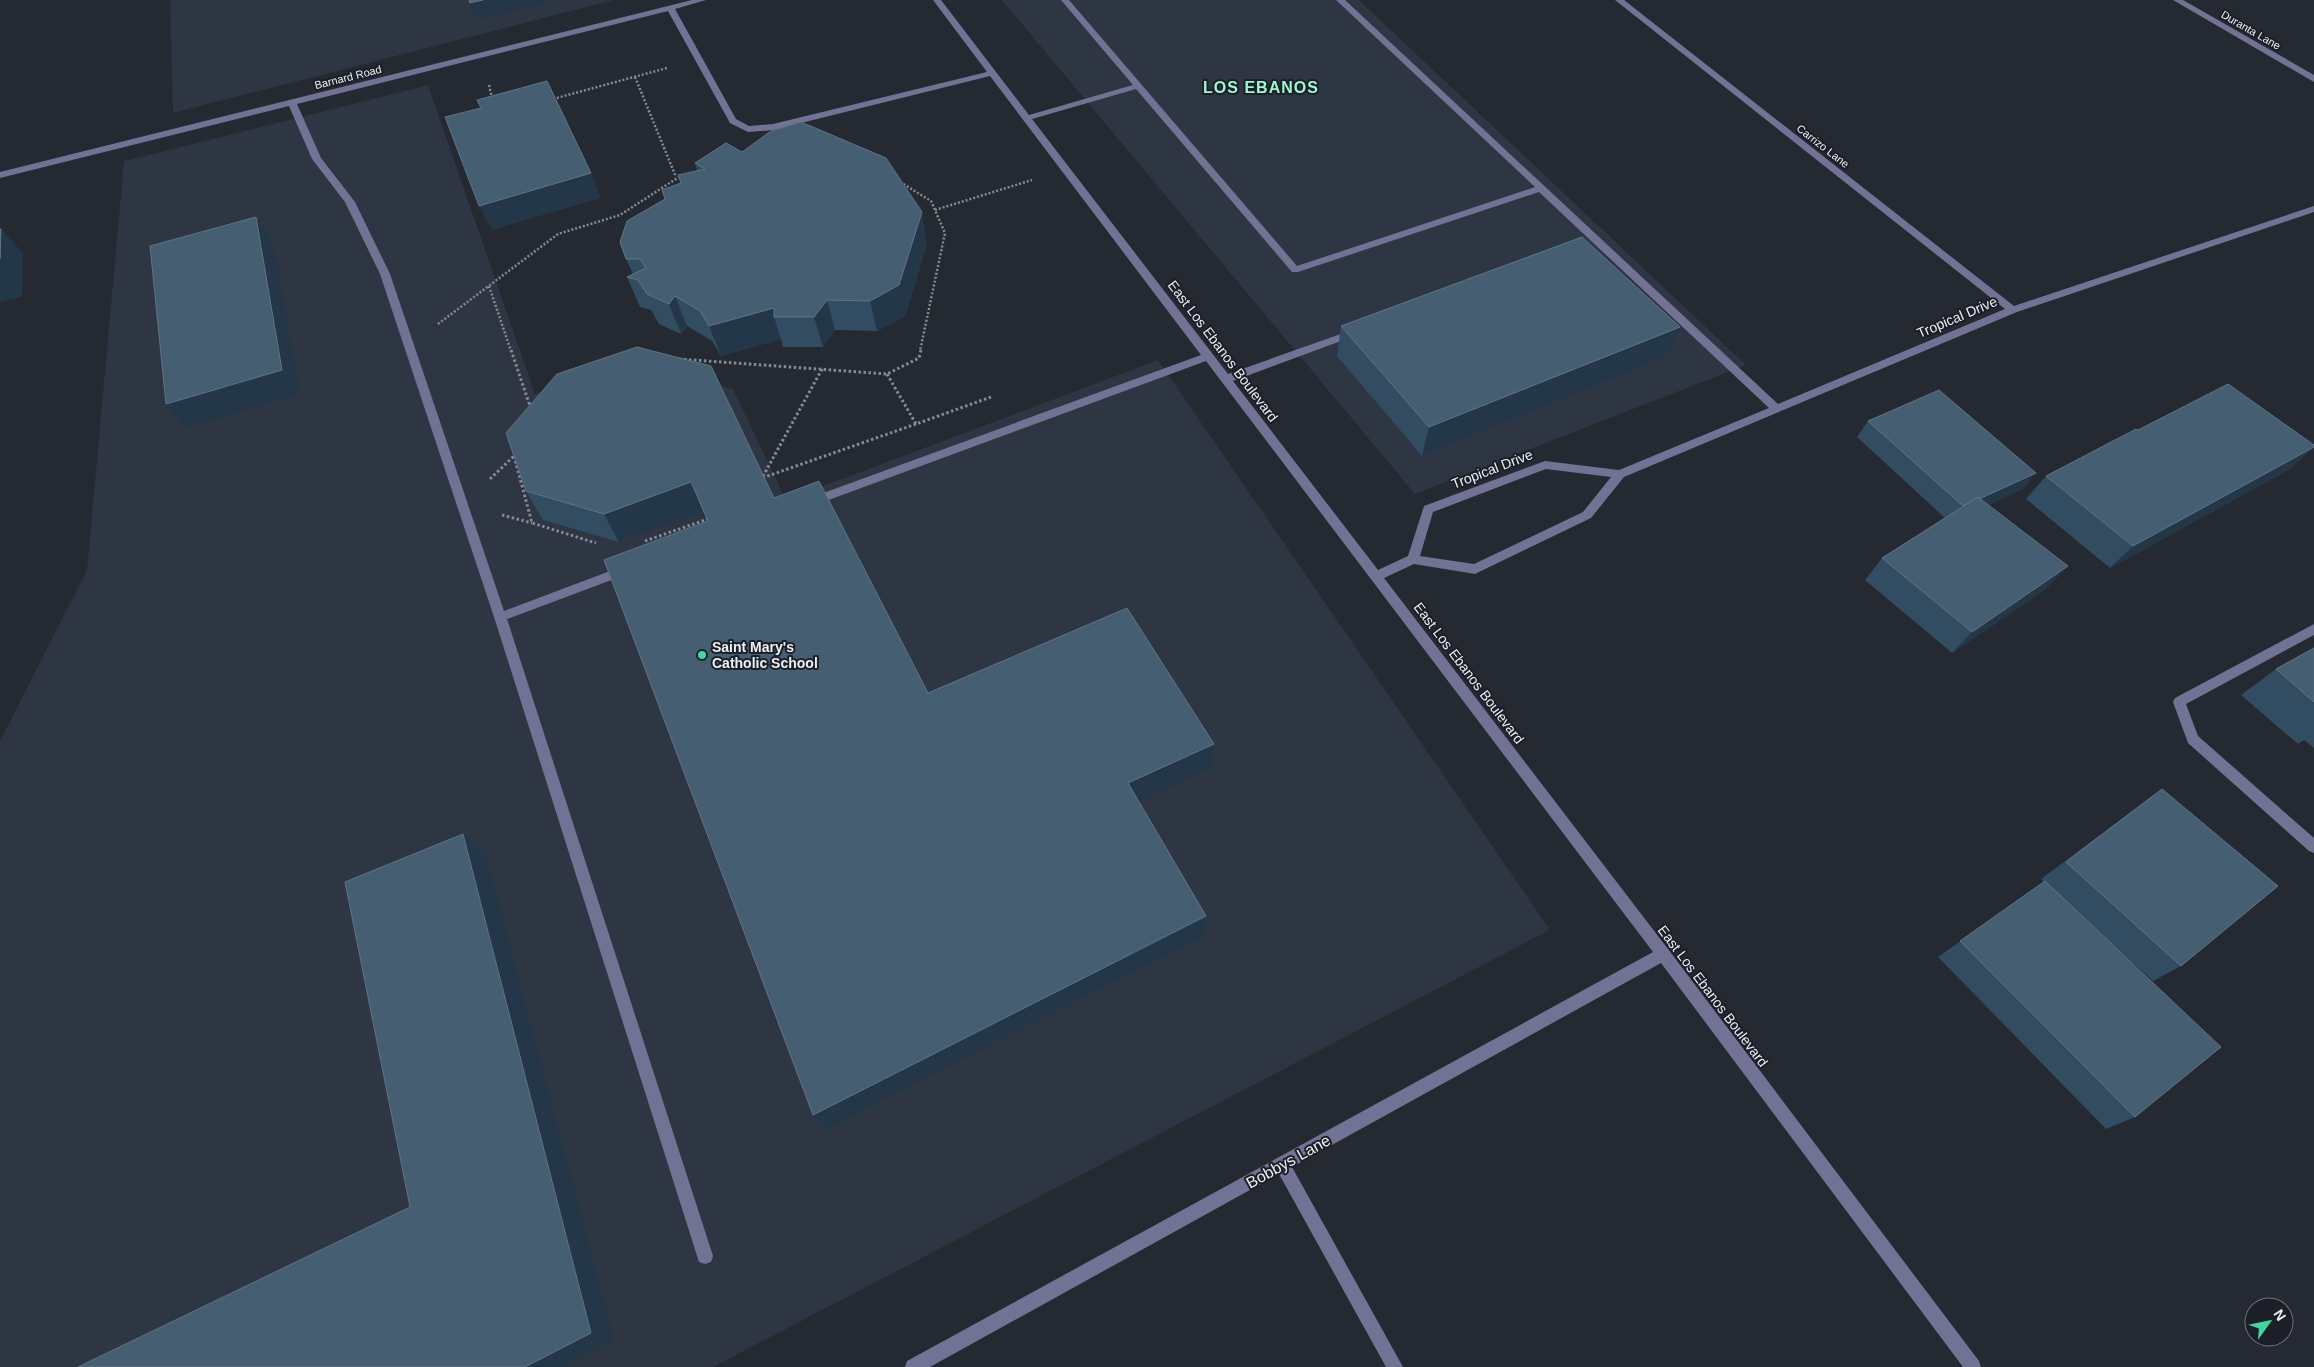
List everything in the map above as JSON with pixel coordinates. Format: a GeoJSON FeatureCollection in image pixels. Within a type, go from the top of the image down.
{"type":"FeatureCollection","features":[{"type":"Feature","properties":{"kind":"street","name":"Barnard Road"},"geometry":{"type":"LineString","coordinates":[[0,175],[702,0]]}},
{"type":"Feature","properties":{"kind":"street","name":"East Los Ebanos Boulevard"},"geometry":{"type":"LineString","coordinates":[[937,0],[1663,954],[1973,1367]]}},
{"type":"Feature","properties":{"kind":"street"},"geometry":{"type":"LineString","coordinates":[[1065,0],[1295,270],[1542,188]]}},
{"type":"Feature","properties":{"kind":"street"},"geometry":{"type":"LineString","coordinates":[[1340,0],[1542,188],[1595,245],[1777,409]]}},
{"type":"Feature","properties":{"kind":"street","name":"Carrizo Lane"},"geometry":{"type":"LineString","coordinates":[[1619,0],[2013,310]]}},
{"type":"Feature","properties":{"kind":"street","name":"Duranta Lane"},"geometry":{"type":"LineString","coordinates":[[2177,0],[2314,79]]}},
{"type":"Feature","properties":{"kind":"street"},"geometry":{"type":"LineString","coordinates":[[670,8],[733,122],[748,129],[773,127],[993,73]]}},
{"type":"Feature","properties":{"kind":"street"},"geometry":{"type":"LineString","coordinates":[[1027,118],[1138,86]]}},
{"type":"Feature","properties":{"kind":"street"},"geometry":{"type":"LineString","coordinates":[[292,103],[317,159],[350,202],[385,274],[500,617],[705,1256]]}},
{"type":"Feature","properties":{"kind":"street","name":"Tropical Drive"},"geometry":{"type":"LineString","coordinates":[[1620,474],[1545,465],[1428,509],[1413,559],[1475,569],[1587,515],[1620,474],[2013,310],[2314,209]]}},
{"type":"Feature","properties":{"kind":"street"},"geometry":{"type":"LineString","coordinates":[[1226,379],[1366,328]]}},
{"type":"Feature","properties":{"kind":"street"},"geometry":{"type":"LineString","coordinates":[[798,507],[1208,356]]}},
{"type":"Feature","properties":{"kind":"street"},"geometry":{"type":"LineString","coordinates":[[1376,576],[1413,559]]}},
{"type":"Feature","properties":{"kind":"street"},"geometry":{"type":"LineString","coordinates":[[500,617],[640,565]]}},
{"type":"Feature","properties":{"kind":"street"},"geometry":{"type":"LineString","coordinates":[[2314,629],[2179,702],[2193,739],[2314,847]]}},
{"type":"Feature","properties":{"kind":"street","name":"Bobbys Lane"},"geometry":{"type":"LineString","coordinates":[[918,1366],[1663,954]]}},
{"type":"Feature","properties":{"kind":"street"},"geometry":{"type":"LineString","coordinates":[[1282,1164],[1395,1367]]}},
{"type":"Feature","properties":{"kind":"path"},"geometry":{"type":"LineString","coordinates":[[480,56],[493,99]]}},
{"type":"Feature","properties":{"kind":"path"},"geometry":{"type":"LineString","coordinates":[[549,100],[698,60]]}},
{"type":"Feature","properties":{"kind":"path"},"geometry":{"type":"LineString","coordinates":[[635,77],[676,177]]}},
{"type":"Feature","properties":{"kind":"path"},"geometry":{"type":"LineString","coordinates":[[935,210],[1066,170]]}},
{"type":"Feature","properties":{"kind":"path"},"geometry":{"type":"LineString","coordinates":[[410,346],[558,234],[620,215],[676,177],[685,174]]}},
{"type":"Feature","properties":{"kind":"path"},"geometry":{"type":"LineString","coordinates":[[670,358],[887,374],[919,358],[945,233],[931,201],[898,180]]}},
{"type":"Feature","properties":{"kind":"path"},"geometry":{"type":"LineString","coordinates":[[489,286],[534,418]]}},
{"type":"Feature","properties":{"kind":"path"},"geometry":{"type":"LineString","coordinates":[[822,369],[762,478],[998,395]]}},
{"type":"Feature","properties":{"kind":"path"},"geometry":{"type":"LineString","coordinates":[[887,374],[916,424]]}},
{"type":"Feature","properties":{"kind":"path"},"geometry":{"type":"LineString","coordinates":[[463,506],[520,449]]}},
{"type":"Feature","properties":{"kind":"path"},"geometry":{"type":"LineString","coordinates":[[514,456],[532,523],[601,545]]}},
{"type":"Feature","properties":{"kind":"path"},"geometry":{"type":"LineString","coordinates":[[636,544],[708,519],[712,528]]}},
{"type":"Feature","properties":{"kind":"shaded area"},"geometry":{"type":"Polygon","coordinates":[[[170,0],[614,0],[173,113],[170,0]]]}},
{"type":"Feature","properties":{"kind":"shaded area"},"geometry":{"type":"Polygon","coordinates":[[[1002,0],[1359,0],[1746,365],[1415,494],[1002,0]]]}},
{"type":"Feature","properties":{"kind":"shaded area","name":"Saint Mary's Catholic School"},"geometry":{"type":"Polygon","coordinates":[[[428,85],[535,394],[625,364],[733,389],[786,500],[1158,360],[1550,930],[713,1367],[0,1367],[0,741],[87,570],[124,161],[428,85]]]}},
{"type":"Feature","properties":{"kind":"building"},"geometry":{"type":"Polygon","coordinates":[[[469,0],[483,0],[470,3],[469,0]]]}},
{"type":"Feature","properties":{"kind":"building"},"geometry":{"type":"Polygon","coordinates":[[[547,81],[591,173],[479,206],[445,117],[481,108],[477,100],[547,81]]]}},
{"type":"Feature","properties":{"kind":"building"},"geometry":{"type":"Polygon","coordinates":[[[801,122],[886,158],[922,212],[899,285],[870,301],[827,300],[814,317],[774,317],[774,308],[709,326],[700,311],[675,296],[669,304],[647,294],[638,280],[627,277],[646,268],[640,259],[626,259],[620,242],[627,221],[665,199],[662,190],[681,183],[678,175],[705,169],[695,163],[726,143],[742,152],[771,131],[801,122]]]}},
{"type":"Feature","properties":{"kind":"building"},"geometry":{"type":"Polygon","coordinates":[[[256,217],[282,370],[166,404],[150,246],[256,217]]]}},
{"type":"Feature","properties":{"kind":"building"},"geometry":{"type":"Polygon","coordinates":[[[1582,237],[1680,327],[1429,427],[1341,326],[1582,237]]]}},
{"type":"Feature","properties":{"kind":"building"},"geometry":{"type":"Polygon","coordinates":[[[637,347],[711,366],[774,498],[819,481],[928,693],[1127,608],[1214,744],[1128,783],[1206,916],[813,1115],[604,560],[708,521],[691,482],[604,514],[526,491],[506,433],[557,374],[637,347]]]}},
{"type":"Feature","properties":{"kind":"building"},"geometry":{"type":"Polygon","coordinates":[[[2228,384],[2314,445],[2314,447],[2133,546],[2046,476],[2136,429],[2138,430],[2228,384]]]}},
{"type":"Feature","properties":{"kind":"building"},"geometry":{"type":"Polygon","coordinates":[[[1939,390],[2036,473],[1979,499],[1978,497],[1963,506],[1868,421],[1939,390]]]}},
{"type":"Feature","properties":{"kind":"building"},"geometry":{"type":"Polygon","coordinates":[[[1978,497],[2068,566],[1972,632],[1882,558],[1978,497]]]}},
{"type":"Feature","properties":{"kind":"building"},"geometry":{"type":"Polygon","coordinates":[[[2314,648],[2314,702],[2276,669],[2314,648]]]}},
{"type":"Feature","properties":{"kind":"building"},"geometry":{"type":"Polygon","coordinates":[[[2162,789],[2278,886],[2181,966],[2066,862],[2162,789]]]}},
{"type":"Feature","properties":{"kind":"building"},"geometry":{"type":"Polygon","coordinates":[[[463,834],[591,1333],[525,1367],[78,1367],[410,1207],[345,882],[463,834]]]}},
{"type":"Feature","properties":{"kind":"building"},"geometry":{"type":"Polygon","coordinates":[[[2045,881],[2221,1047],[2135,1117],[1960,941],[2045,881]]]}},
{"type":"Feature","properties":{"kind":"place","name":"Saint Mary's Catholic School"},"geometry":{"type":"Point","coordinates":[702,655]}},
{"type":"Feature","properties":{"kind":"district","name":"LOS EBANOS"},"geometry":{"type":"Point","coordinates":[1261,87]}}]}
